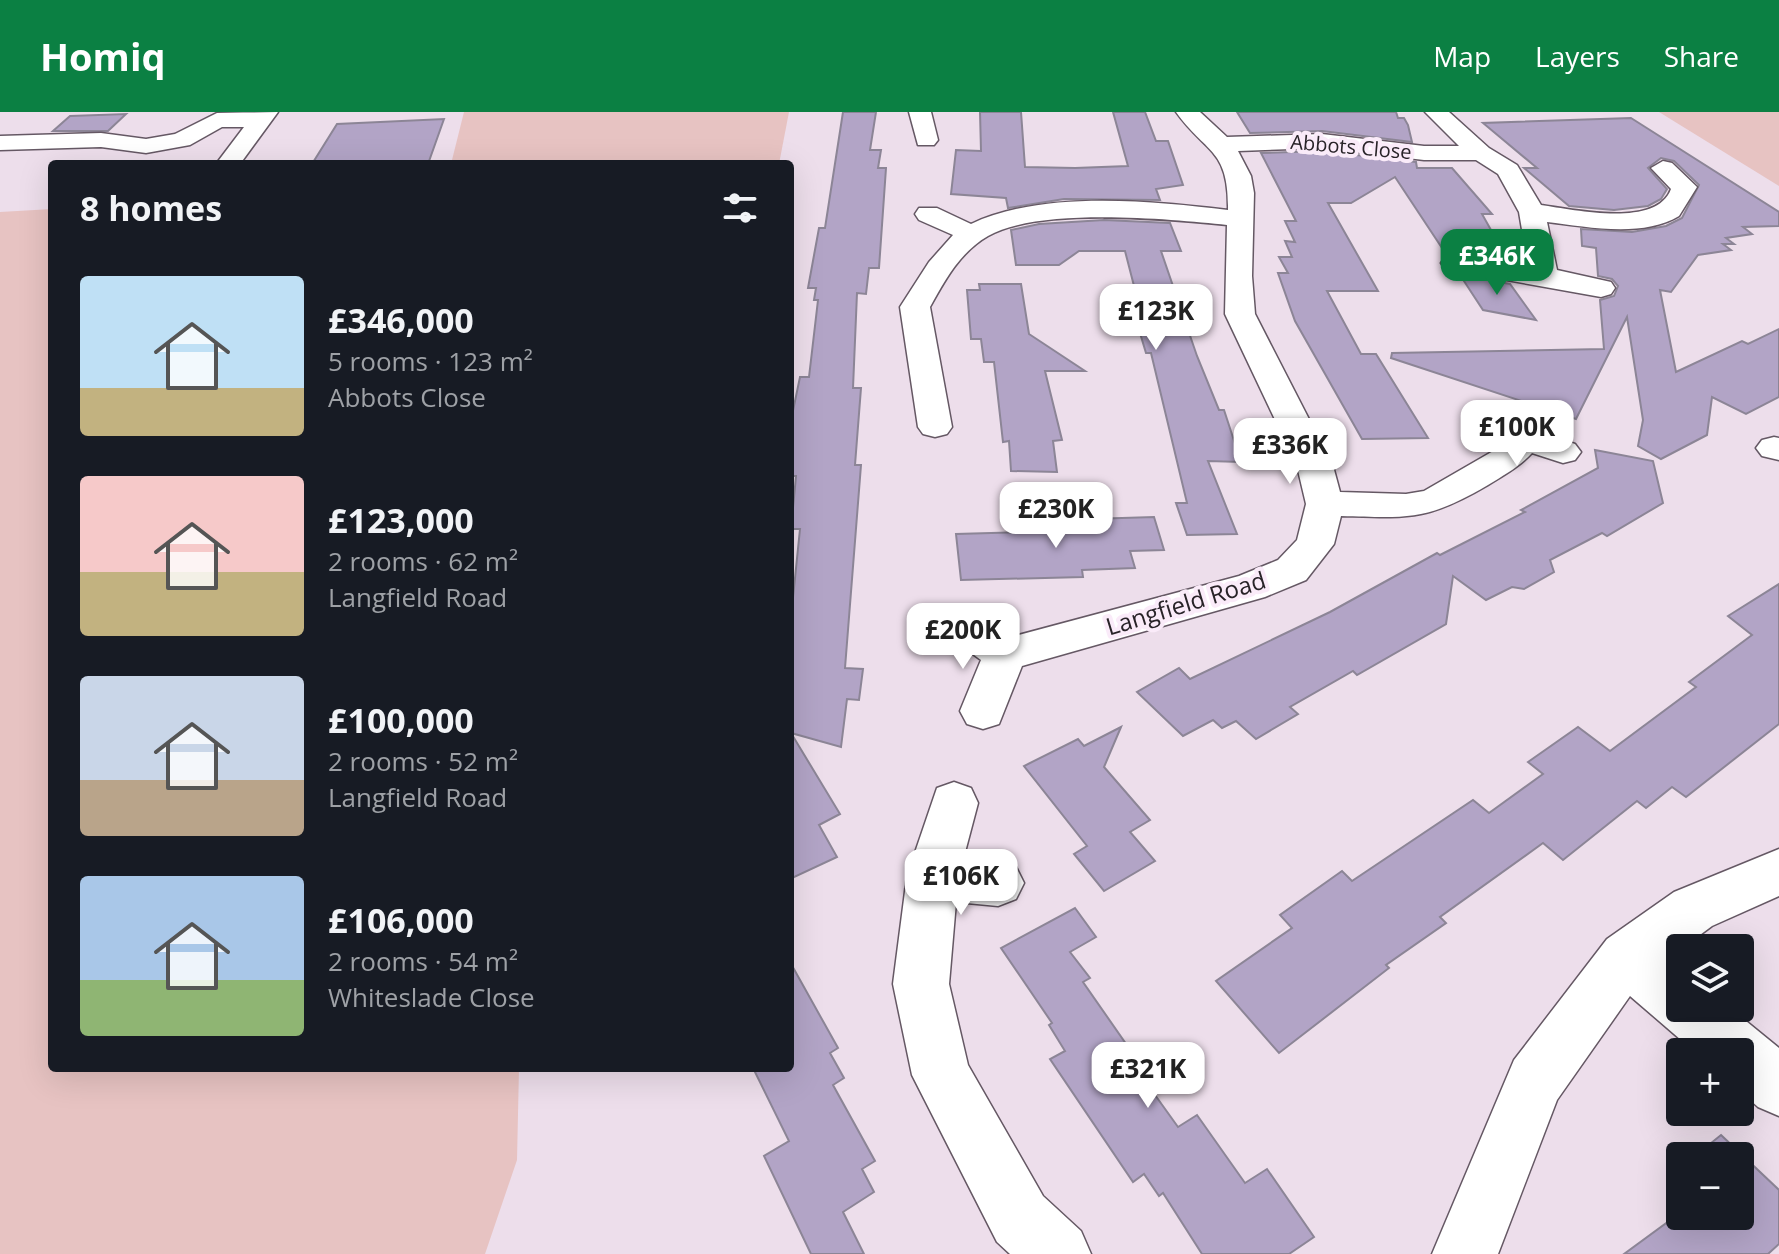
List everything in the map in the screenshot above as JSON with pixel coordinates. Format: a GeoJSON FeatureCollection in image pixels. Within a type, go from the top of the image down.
{"type":"FeatureCollection","features":[{"type":"Feature","properties":{"kind":"street"},"geometry":{"type":"LineString","coordinates":[[920,112],[926,140]]}},
{"type":"Feature","properties":{"kind":"street","name":"Langfield Road"},"geometry":{"type":"LineString","coordinates":[[1005,655],[1251,587],[1292,570],[1315,544],[1325,504],[1315,466],[1240,314],[1235,291],[1242,219],[1235,164],[1221,144],[1187,112]]}},
{"type":"Feature","properties":{"kind":"street"},"geometry":{"type":"LineString","coordinates":[[1436,112],[1481,153],[1508,170],[1532,212],[1544,276]]}},
{"type":"Feature","properties":{"kind":"street"},"geometry":{"type":"LineString","coordinates":[[0,143],[101,140],[146,146],[182,140],[217,120],[264,116]]}},
{"type":"Feature","properties":{"kind":"street"},"geometry":{"type":"LineString","coordinates":[[231,160],[264,116]]}},
{"type":"Feature","properties":{"kind":"street","name":"Abbots Close"},"geometry":{"type":"LineString","coordinates":[[1221,144],[1322,141],[1424,153],[1481,153]]}},
{"type":"Feature","properties":{"kind":"street"},"geometry":{"type":"LineString","coordinates":[[1532,212],[1601,220],[1662,215],[1680,201],[1684,187],[1670,174],[1711,181]]}},
{"type":"Feature","properties":{"kind":"street"},"geometry":{"type":"LineString","coordinates":[[935,427],[915,307],[943,260],[972,234],[1008,220],[1086,209],[1136,207],[1242,219]]}},
{"type":"Feature","properties":{"kind":"street"},"geometry":{"type":"LineString","coordinates":[[928,214],[972,234]]}},
{"type":"Feature","properties":{"kind":"street"},"geometry":{"type":"LineString","coordinates":[[1455,263],[1601,288]]}},
{"type":"Feature","properties":{"kind":"street"},"geometry":{"type":"LineString","coordinates":[[1325,504],[1406,506],[1434,501],[1508,458],[1508,433],[1563,452]]}},
{"type":"Feature","properties":{"kind":"street"},"geometry":{"type":"LineString","coordinates":[[952,617],[1005,655],[983,711]]}},
{"type":"Feature","properties":{"kind":"street"},"geometry":{"type":"LineString","coordinates":[[954,803],[933,876],[921,984],[941,1075],[1020,1219],[1058,1254]]}},
{"type":"Feature","properties":{"kind":"street"},"geometry":{"type":"LineString","coordinates":[[1465,1254],[1535,1081],[1626,957],[1693,909],[1779,872]]}},
{"type":"Feature","properties":{"kind":"street"},"geometry":{"type":"LineString","coordinates":[[933,876],[998,883]]}},
{"type":"Feature","properties":{"kind":"street"},"geometry":{"type":"LineString","coordinates":[[1626,957],[1666,991]]}},
{"type":"Feature","properties":{"kind":"street"},"geometry":{"type":"LineString","coordinates":[[1703,1022],[1723,1038]]}},
{"type":"Feature","properties":{"kind":"street"},"geometry":{"type":"LineString","coordinates":[[1754,1064],[1779,1086]]}},
{"type":"Feature","properties":{"kind":"shaded area"},"geometry":{"type":"Polygon","coordinates":[[[464,112],[789,112],[780,160],[452,160],[464,112]]]}},
{"type":"Feature","properties":{"kind":"shaded area"},"geometry":{"type":"Polygon","coordinates":[[[1659,112],[1779,112],[1779,186],[1659,112]]]}},
{"type":"Feature","properties":{"kind":"shaded area"},"geometry":{"type":"Polygon","coordinates":[[[48,209],[48,1072],[519,1072],[517,1160],[485,1254],[0,1254],[0,212],[48,209]]]}},
{"type":"Feature","properties":{"kind":"building"},"geometry":{"type":"Polygon","coordinates":[[[843,112],[876,112],[870,150],[881,150],[878,168],[886,168],[879,268],[869,268],[866,294],[857,293],[853,388],[861,388],[855,465],[861,465],[845,668],[863,669],[859,700],[847,699],[841,747],[794,734],[794,588],[800,529],[794,529],[794,406],[800,377],[809,377],[818,300],[814,300],[816,288],[808,288],[819,228],[825,228],[843,112]]]}},
{"type":"Feature","properties":{"kind":"building"},"geometry":{"type":"Polygon","coordinates":[[[980,112],[1021,112],[1025,167],[1075,168],[1128,166],[1113,112],[1145,112],[1156,141],[1168,141],[1183,185],[1156,189],[1160,200],[1064,199],[1008,208],[1006,198],[951,194],[956,150],[981,151],[980,112]]]}},
{"type":"Feature","properties":{"kind":"building"},"geometry":{"type":"Polygon","coordinates":[[[1237,112],[1396,112],[1398,118],[1404,118],[1408,125],[1412,142],[1322,131],[1250,133],[1237,112]]]}},
{"type":"Feature","properties":{"kind":"building"},"geometry":{"type":"Polygon","coordinates":[[[126,114],[108,131],[53,131],[70,116],[126,114]]]}},
{"type":"Feature","properties":{"kind":"building"},"geometry":{"type":"Polygon","coordinates":[[[1631,118],[1779,212],[1779,226],[1743,227],[1752,234],[1726,238],[1734,244],[1723,244],[1731,250],[1698,255],[1671,292],[1660,290],[1676,372],[1742,341],[1748,344],[1779,329],[1779,397],[1746,414],[1712,397],[1707,435],[1661,459],[1638,446],[1643,420],[1627,317],[1576,419],[1391,358],[1392,353],[1604,349],[1600,300],[1614,296],[1618,286],[1612,279],[1598,276],[1596,248],[1582,246],[1581,229],[1632,232],[1666,226],[1682,218],[1699,185],[1674,161],[1661,158],[1648,168],[1667,189],[1661,199],[1648,206],[1614,210],[1569,206],[1524,168],[1537,168],[1483,123],[1631,118]]]}},
{"type":"Feature","properties":{"kind":"building"},"geometry":{"type":"Polygon","coordinates":[[[444,119],[429,160],[314,160],[337,124],[444,119]]]}},
{"type":"Feature","properties":{"kind":"building"},"geometry":{"type":"Polygon","coordinates":[[[1322,151],[1416,162],[1417,168],[1452,168],[1492,214],[1482,214],[1491,230],[1484,230],[1487,234],[1474,234],[1490,257],[1446,254],[1395,177],[1351,203],[1328,203],[1378,291],[1327,291],[1361,354],[1376,354],[1428,438],[1362,439],[1295,321],[1278,273],[1288,273],[1279,257],[1292,257],[1285,241],[1295,242],[1285,221],[1296,221],[1261,153],[1322,151]]]}},
{"type":"Feature","properties":{"kind":"building"},"geometry":{"type":"Polygon","coordinates":[[[1104,220],[1170,223],[1181,251],[1161,251],[1197,356],[1219,410],[1224,410],[1241,462],[1208,461],[1237,534],[1187,535],[1176,503],[1187,503],[1151,353],[1146,353],[1134,313],[1141,313],[1125,251],[1079,251],[1059,265],[1016,265],[1011,230],[1039,224],[1104,220]]]}},
{"type":"Feature","properties":{"kind":"building"},"geometry":{"type":"Polygon","coordinates":[[[1460,275],[1510,284],[1536,320],[1483,310],[1460,275]]]}},
{"type":"Feature","properties":{"kind":"building"},"geometry":{"type":"Polygon","coordinates":[[[979,284],[1021,284],[1029,334],[1085,371],[1045,371],[1062,440],[1053,441],[1057,472],[1011,471],[1009,441],[1003,442],[994,362],[984,362],[981,339],[971,339],[967,290],[980,290],[979,284]]]}},
{"type":"Feature","properties":{"kind":"building"},"geometry":{"type":"Polygon","coordinates":[[[1595,450],[1653,461],[1663,503],[1607,536],[1602,533],[1550,560],[1554,572],[1524,589],[1512,587],[1486,600],[1453,576],[1446,624],[1357,675],[1353,671],[1290,707],[1298,714],[1256,739],[1236,721],[1222,728],[1213,720],[1183,736],[1137,692],[1179,668],[1190,679],[1330,612],[1437,553],[1440,555],[1525,512],[1521,510],[1598,468],[1595,450]]]}},
{"type":"Feature","properties":{"kind":"building"},"geometry":{"type":"Polygon","coordinates":[[[1154,517],[1164,550],[1130,551],[1135,568],[1082,570],[1083,577],[961,580],[956,534],[1093,530],[1090,519],[1154,517]]]}},
{"type":"Feature","properties":{"kind":"building"},"geometry":{"type":"Polygon","coordinates":[[[1779,584],[1779,724],[1686,797],[1672,787],[1646,808],[1637,801],[1563,860],[1543,843],[1440,917],[1446,923],[1386,965],[1389,968],[1279,1053],[1216,981],[1292,928],[1280,915],[1342,871],[1352,881],[1473,800],[1489,813],[1543,774],[1528,762],[1578,727],[1610,751],[1696,687],[1689,682],[1752,635],[1728,616],[1779,584]]]}},
{"type":"Feature","properties":{"kind":"building"},"geometry":{"type":"Polygon","coordinates":[[[1121,727],[1104,767],[1150,820],[1130,832],[1155,861],[1104,891],[1074,854],[1087,846],[1024,766],[1078,739],[1084,746],[1121,727]]]}},
{"type":"Feature","properties":{"kind":"building"},"geometry":{"type":"Polygon","coordinates":[[[794,738],[840,814],[819,825],[837,857],[794,877],[794,738]]]}},
{"type":"Feature","properties":{"kind":"building"},"geometry":{"type":"Polygon","coordinates":[[[1075,908],[1096,937],[1070,952],[1090,978],[1083,982],[1140,1064],[1135,1067],[1178,1127],[1197,1115],[1245,1183],[1267,1169],[1314,1237],[1289,1254],[1202,1254],[1163,1193],[1159,1196],[1144,1174],[1133,1182],[1050,1059],[1065,1051],[1049,1025],[1052,1023],[1001,948],[1075,908]]]}},
{"type":"Feature","properties":{"kind":"building"},"geometry":{"type":"Polygon","coordinates":[[[794,969],[838,1048],[830,1053],[844,1078],[833,1085],[875,1161],[862,1169],[874,1192],[843,1212],[864,1254],[811,1254],[764,1156],[789,1141],[755,1072],[794,1072],[794,969]]]}},
{"type":"Feature","properties":{"kind":"building"},"geometry":{"type":"Polygon","coordinates":[[[1721,1135],[1728,1142],[1712,1142],[1721,1135]]]}},
{"type":"Feature","properties":{"kind":"building"},"geometry":{"type":"Polygon","coordinates":[[[1754,1166],[1779,1190],[1779,1244],[1768,1254],[1624,1254],[1666,1223],[1666,1230],[1754,1230],[1754,1166]]]}}]}
